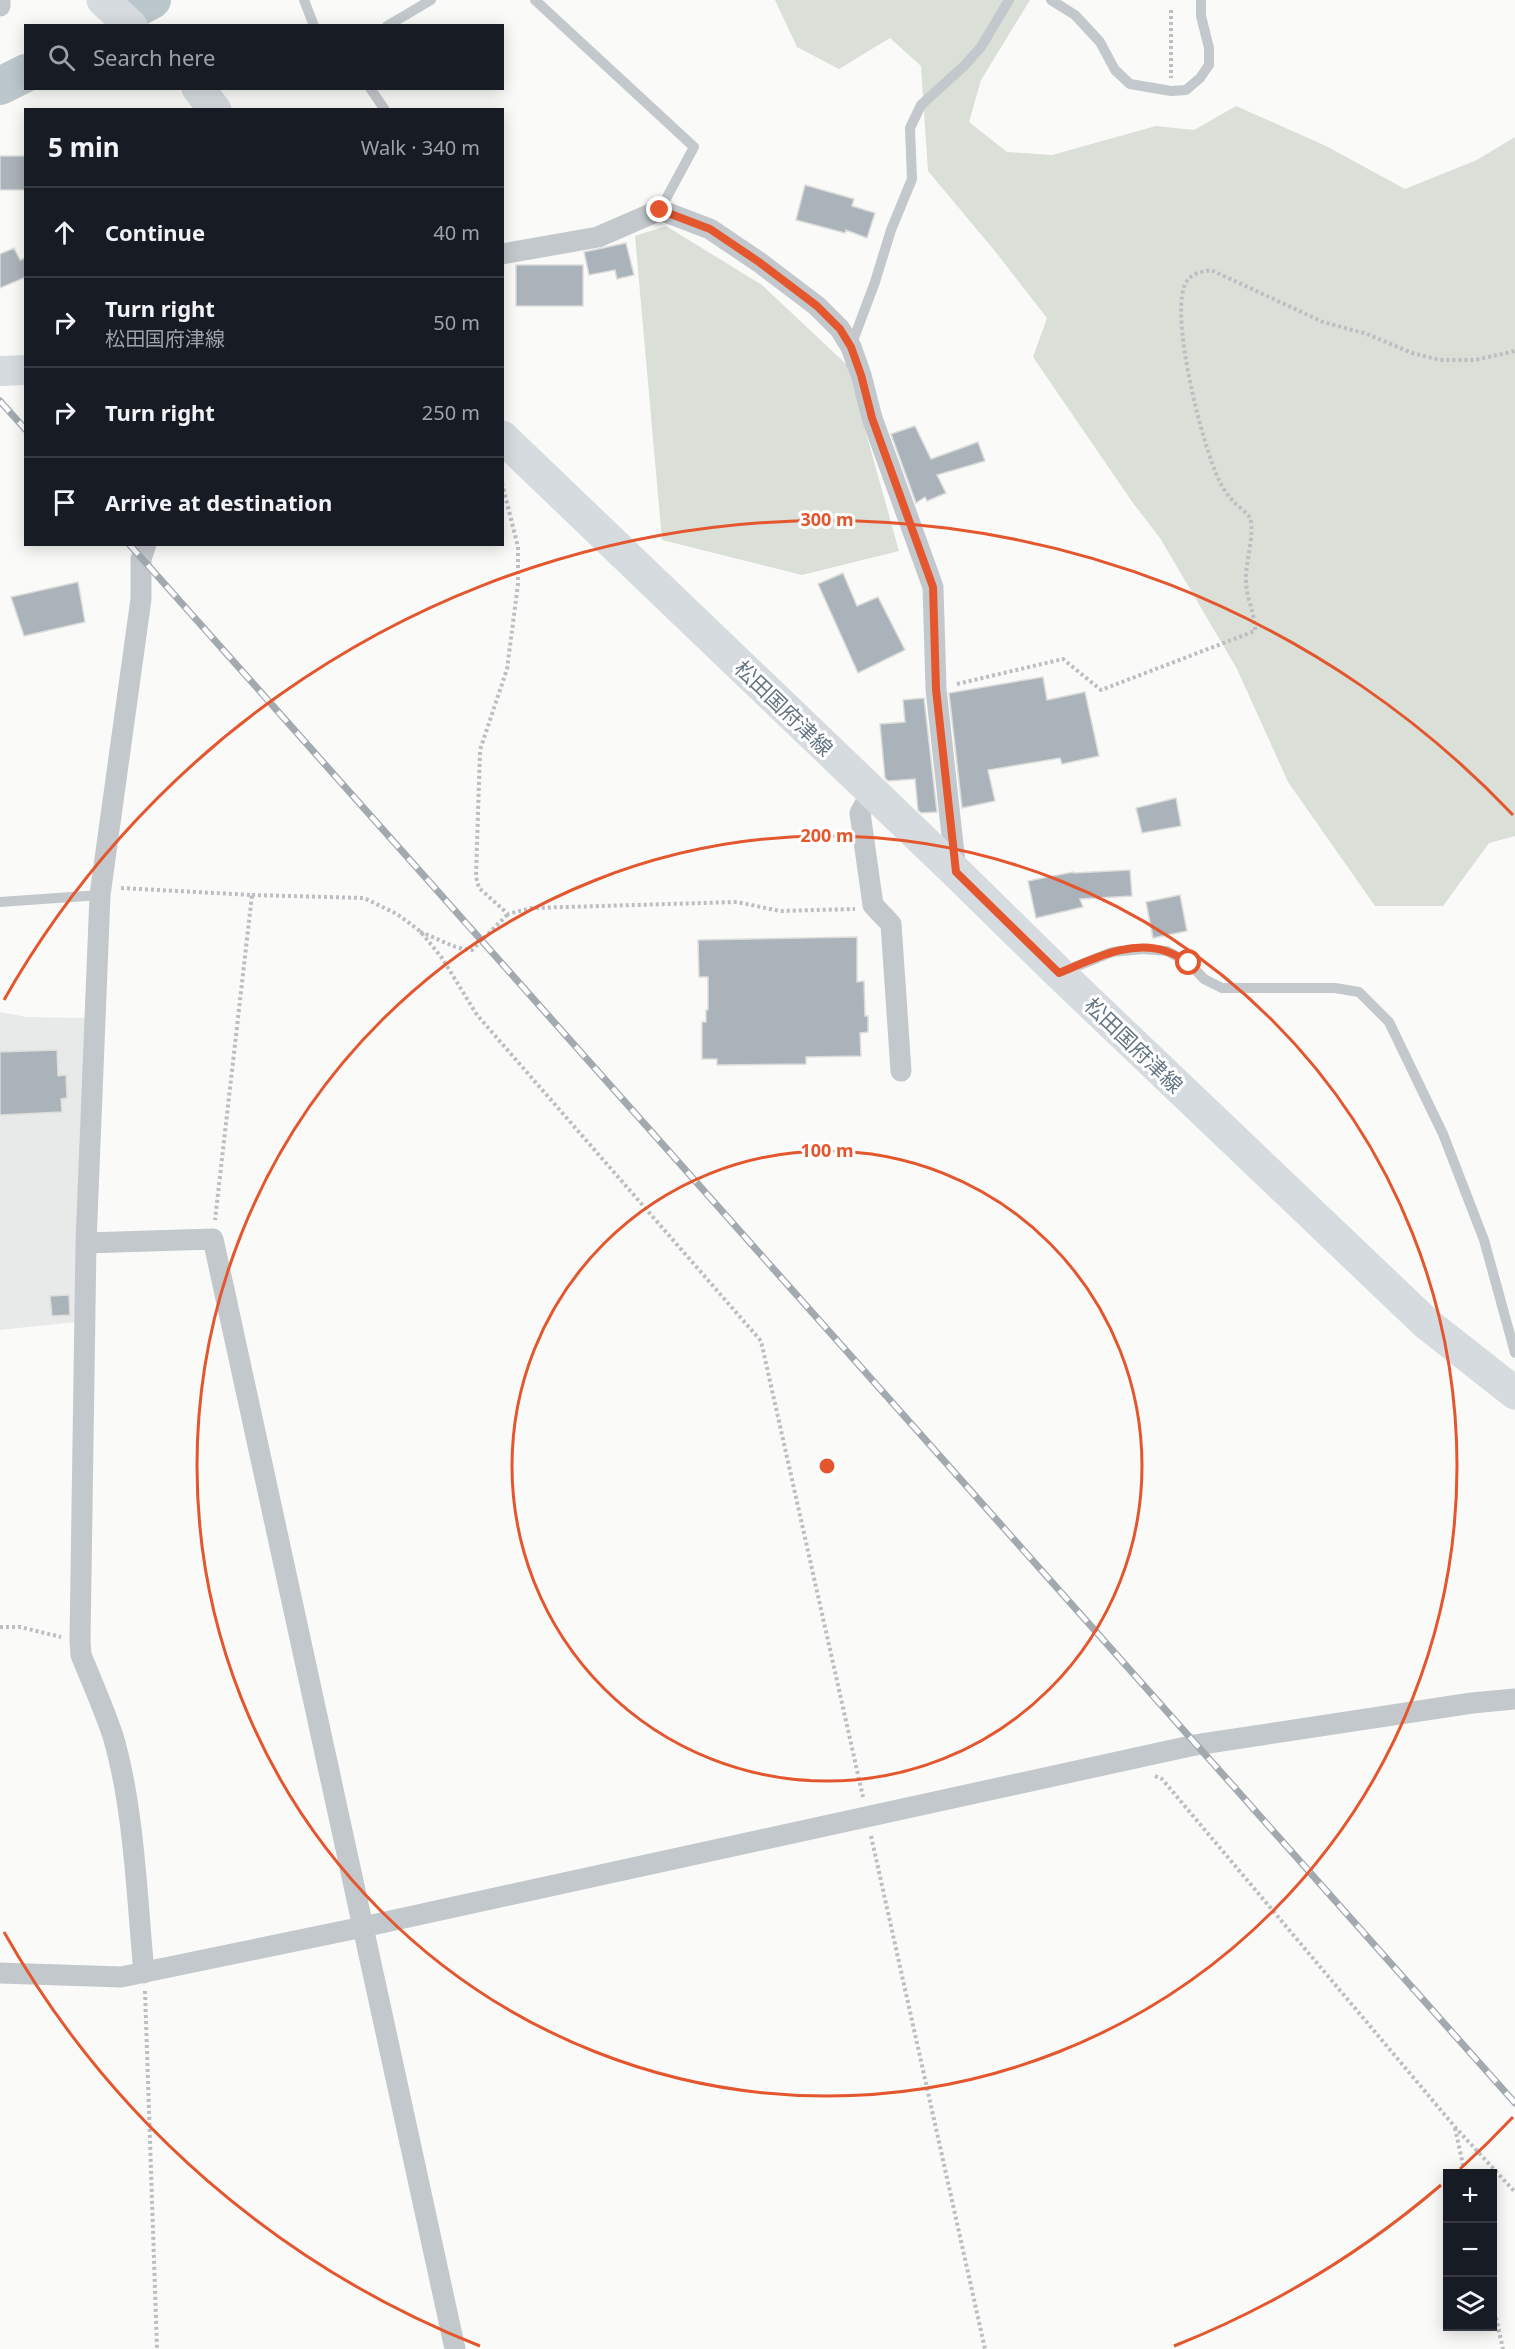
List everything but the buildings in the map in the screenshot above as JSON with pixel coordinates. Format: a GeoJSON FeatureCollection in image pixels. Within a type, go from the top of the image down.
{"type":"FeatureCollection","features":[{"type":"Feature","properties":{"kind":"main road"},"geometry":{"type":"LineString","coordinates":[[103,0],[129,24]]}},
{"type":"Feature","properties":{"kind":"main road"},"geometry":{"type":"LineString","coordinates":[[200,90],[213,108]]}},
{"type":"Feature","properties":{"kind":"main road"},"geometry":{"type":"LineString","coordinates":[[0,371],[24,370]]}},
{"type":"Feature","properties":{"kind":"main road","name":"松田国府津線"},"geometry":{"type":"LineString","coordinates":[[504,439],[1426,1323],[1515,1393]]}},
{"type":"Feature","properties":{"kind":"street"},"geometry":{"type":"LineString","coordinates":[[0,0],[0,6]]}},
{"type":"Feature","properties":{"kind":"street"},"geometry":{"type":"LineString","coordinates":[[504,254],[598,237],[660,210],[710,229],[759,262],[817,306],[840,329],[851,347],[872,418],[933,587],[936,689],[956,872]]}},
{"type":"Feature","properties":{"kind":"street"},"geometry":{"type":"LineString","coordinates":[[144,1972],[124,1787],[113,1737],[81,1655],[80,1641],[86,1243],[101,891],[141,600],[141,559],[145,546]]}},
{"type":"Feature","properties":{"kind":"street"},"geometry":{"type":"LineString","coordinates":[[872,792],[860,813],[873,905],[891,924],[901,1071]]}},
{"type":"Feature","properties":{"kind":"street"},"geometry":{"type":"LineString","coordinates":[[86,1243],[213,1239],[455,2349]]}},
{"type":"Feature","properties":{"kind":"street"},"geometry":{"type":"LineString","coordinates":[[0,1973],[121,1977],[363,1927],[1195,1744],[1472,1702],[1515,1699]]}},
{"type":"Feature","properties":{"kind":"lane"},"geometry":{"type":"LineString","coordinates":[[304,0],[313,24]]}},
{"type":"Feature","properties":{"kind":"lane"},"geometry":{"type":"LineString","coordinates":[[390,24],[431,0]]}},
{"type":"Feature","properties":{"kind":"lane"},"geometry":{"type":"LineString","coordinates":[[535,0],[694,147],[660,210]]}},
{"type":"Feature","properties":{"kind":"lane"},"geometry":{"type":"LineString","coordinates":[[851,347],[891,230],[912,179],[910,128],[921,105],[964,66],[981,46],[1009,0]]}},
{"type":"Feature","properties":{"kind":"lane"},"geometry":{"type":"LineString","coordinates":[[1051,0],[1075,15],[1100,42],[1115,70],[1130,84],[1171,91],[1186,90],[1200,78],[1209,65],[1209,48],[1201,16],[1201,0]]}},
{"type":"Feature","properties":{"kind":"lane"},"geometry":{"type":"LineString","coordinates":[[371,90],[384,108]]}},
{"type":"Feature","properties":{"kind":"lane"},"geometry":{"type":"LineString","coordinates":[[0,902],[101,891]]}},
{"type":"Feature","properties":{"kind":"lane"},"geometry":{"type":"LineString","coordinates":[[1059,973],[1112,952],[1143,949],[1167,951],[1189,963],[1204,979],[1222,988],[1335,988],[1359,992],[1389,1022],[1443,1134],[1484,1240],[1515,1353]]}},
{"type":"Feature","properties":{"kind":"path"},"geometry":{"type":"LineString","coordinates":[[1171,10],[1171,91]]}},
{"type":"Feature","properties":{"kind":"path"},"geometry":{"type":"LineString","coordinates":[[936,689],[1063,659],[1101,690],[1255,631],[1255,620],[1246,580],[1250,518],[1231,499],[1218,480],[1189,376],[1180,327],[1181,300],[1187,281],[1197,273],[1211,270],[1323,322],[1367,334],[1412,353],[1440,360],[1475,360],[1515,351]]}},
{"type":"Feature","properties":{"kind":"path"},"geometry":{"type":"LineString","coordinates":[[504,491],[518,547],[518,584],[507,669],[480,750],[476,877],[479,888],[508,914]]}},
{"type":"Feature","properties":{"kind":"path"},"geometry":{"type":"LineString","coordinates":[[101,891],[364,898],[397,914],[420,931],[442,958],[477,1015],[761,1341],[985,2349]]}},
{"type":"Feature","properties":{"kind":"path"},"geometry":{"type":"LineString","coordinates":[[213,1239],[252,895]]}},
{"type":"Feature","properties":{"kind":"path"},"geometry":{"type":"LineString","coordinates":[[420,931],[458,950],[472,950],[508,914],[532,908],[737,902],[780,911],[856,909],[873,905]]}},
{"type":"Feature","properties":{"kind":"path"},"geometry":{"type":"LineString","coordinates":[[0,1627],[20,1627],[80,1641]]}},
{"type":"Feature","properties":{"kind":"path"},"geometry":{"type":"LineString","coordinates":[[1148,1773],[1162,1779],[1455,2127],[1515,2192]]}},
{"type":"Feature","properties":{"kind":"path"},"geometry":{"type":"LineString","coordinates":[[144,1972],[157,2349]]}},
{"type":"Feature","properties":{"kind":"path"},"geometry":{"type":"LineString","coordinates":[[1455,2127],[1464,2169]]}},
{"type":"Feature","properties":{"kind":"path"},"geometry":{"type":"LineString","coordinates":[[1497,2322],[1503,2349]]}},
{"type":"Feature","properties":{"kind":"shaded area"},"geometry":{"type":"Polygon","coordinates":[[[775,0],[1030,0],[981,80],[969,122],[1007,152],[1052,155],[1156,126],[1194,130],[1236,106],[1326,146],[1405,189],[1477,160],[1515,137],[1515,836],[1489,843],[1443,906],[1375,906],[1288,782],[1237,669],[1160,538],[1133,503],[1033,357],[1047,318],[928,171],[921,66],[890,38],[839,69],[797,47],[775,0]]]}},
{"type":"Feature","properties":{"kind":"shaded area"},"geometry":{"type":"Polygon","coordinates":[[[666,226],[762,285],[847,365],[899,551],[802,575],[662,540],[635,236],[666,226]]]}},
{"type":"Feature","properties":{"kind":"shaded area"},"geometry":{"type":"Polygon","coordinates":[[[0,1012],[26,1017],[86,1018],[76,1322],[0,1330],[0,1012]]]}},
{"type":"Feature","properties":{"kind":"waterway"},"geometry":{"type":"LineString","coordinates":[[135,9],[152,0]]}},
{"type":"Feature","properties":{"kind":"waterway"},"geometry":{"type":"LineString","coordinates":[[0,86],[24,74]]}},
{"type":"Feature","properties":{"kind":"railway"},"geometry":{"type":"LineString","coordinates":[[0,401],[24,428]]}},
{"type":"Feature","properties":{"kind":"railway"},"geometry":{"type":"LineString","coordinates":[[131,546],[1515,2103]]}},
{"type":"Feature","properties":{"kind":"route"},"geometry":{"type":"LineString","coordinates":[[660,210],[710,229],[759,262],[817,306],[840,329],[851,347],[872,418],[933,587],[936,689],[956,872],[1059,973],[1112,952],[1143,949],[1167,951],[1189,963]]}}]}
